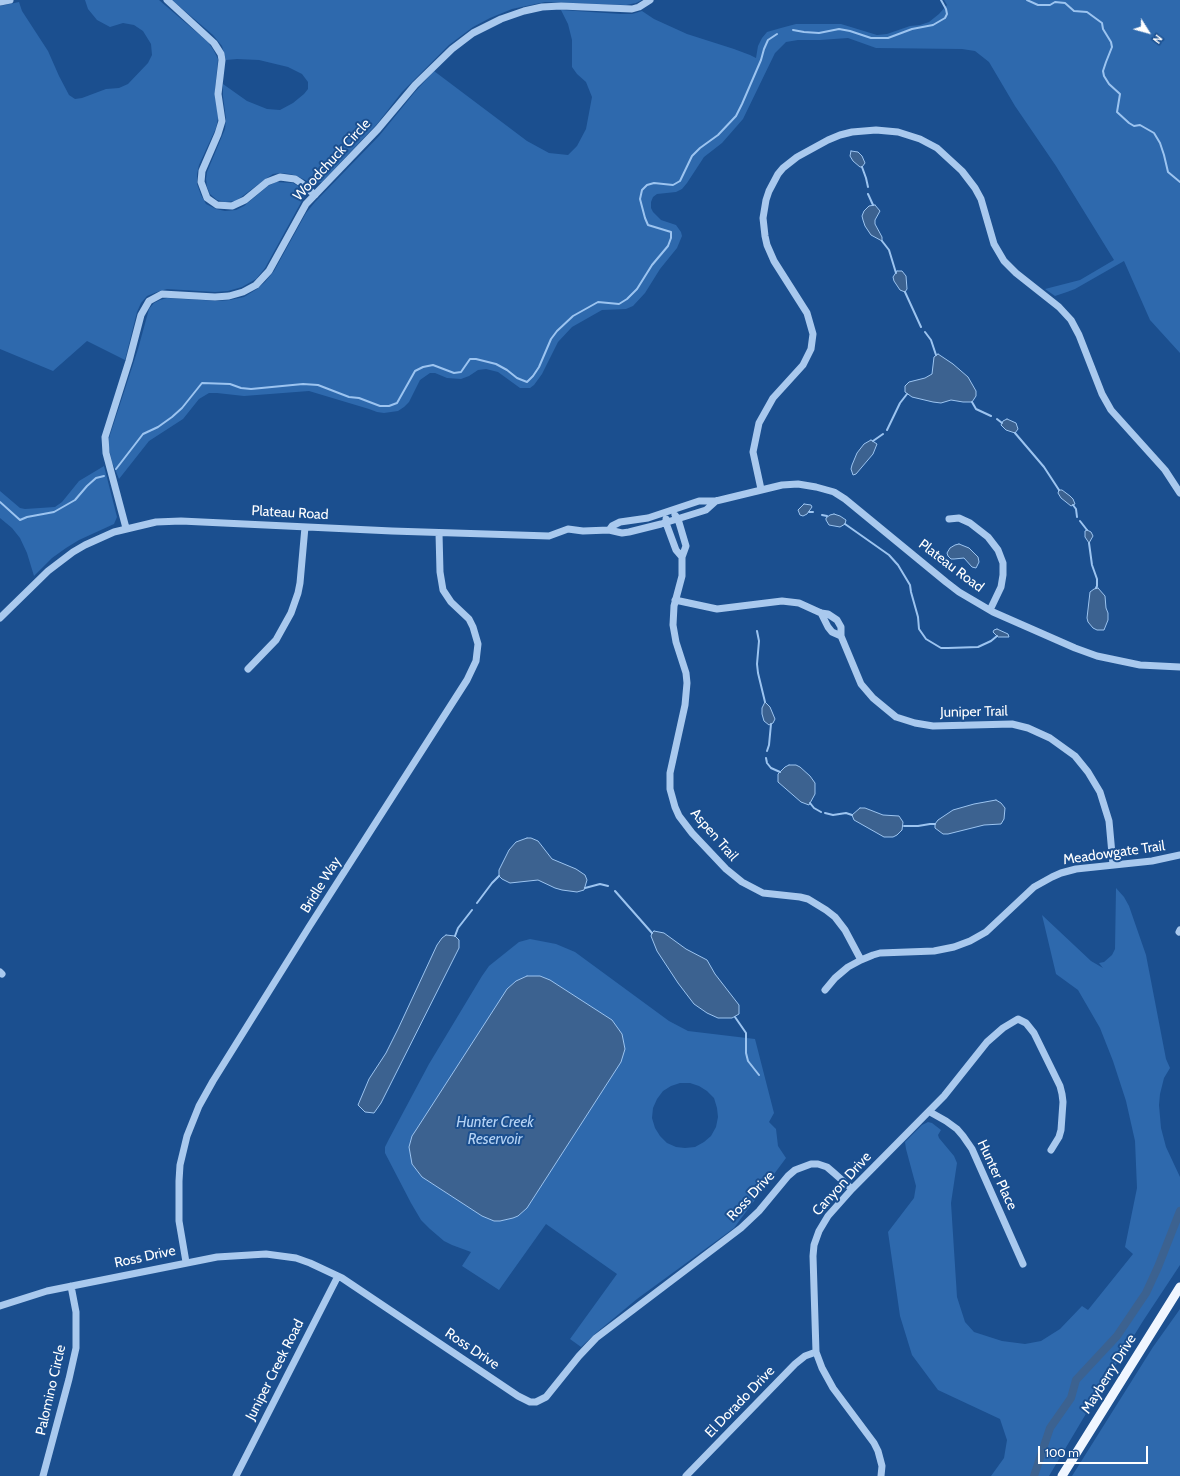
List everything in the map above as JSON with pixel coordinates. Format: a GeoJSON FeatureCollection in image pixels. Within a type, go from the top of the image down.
{"type":"FeatureCollection","features":[{"type":"Feature","properties":{"kind":"main road","name":"Mayberry Drive"},"geometry":{"type":"LineString","coordinates":[[1062,1476],[1180,1287]]}},
{"type":"Feature","properties":{"kind":"street"},"geometry":{"type":"LineString","coordinates":[[0,2],[10,0]]}},
{"type":"Feature","properties":{"kind":"street"},"geometry":{"type":"LineString","coordinates":[[167,0],[214,43],[221,54],[222,60],[218,94],[222,121],[202,171],[202,188],[207,198],[217,205],[232,206],[245,200],[267,182],[280,177],[294,179],[305,185],[315,195]]}},
{"type":"Feature","properties":{"kind":"street","name":"Woodchuck Circle"},"geometry":{"type":"LineString","coordinates":[[126,528],[106,453],[105,437],[145,305],[153,298],[162,294],[214,297],[230,296],[243,292],[256,285],[269,271],[302,211],[315,195],[378,129],[415,85],[452,49],[477,30],[501,19],[524,11],[542,7],[566,6],[632,9],[639,7],[650,0]]}},
{"type":"Feature","properties":{"kind":"street"},"geometry":{"type":"LineString","coordinates":[[761,489],[753,452],[759,423],[773,398],[803,365],[811,349],[813,334],[807,313],[774,260],[767,245],[763,218],[766,200],[778,174],[797,157],[840,135],[852,132],[876,130],[898,132],[920,139],[937,148],[962,170],[981,199],[994,244],[1004,261],[1072,320],[1108,406],[1164,470],[1180,493]]}},
{"type":"Feature","properties":{"kind":"street","name":"Plateau Road"},"geometry":{"type":"LineString","coordinates":[[609,530],[612,526],[620,522],[636,520],[700,501],[716,501],[782,485],[798,484],[816,487],[837,494],[862,511],[946,582],[959,592],[990,610],[1075,648],[1097,656],[1140,665],[1180,667]]}},
{"type":"Feature","properties":{"kind":"street","name":"Plateau Road"},"geometry":{"type":"LineString","coordinates":[[0,618],[60,561],[85,545],[126,528],[156,522],[169,521],[534,537],[549,536],[568,529],[583,531],[609,530],[622,533],[629,532],[666,523],[706,510],[716,501]]}},
{"type":"Feature","properties":{"kind":"street"},"geometry":{"type":"LineString","coordinates":[[678,519],[669,511],[666,516],[666,523],[676,550],[682,557]]}},
{"type":"Feature","properties":{"kind":"street"},"geometry":{"type":"LineString","coordinates":[[949,518],[959,518],[970,522],[988,537],[998,550],[1002,563],[1003,575],[1000,587],[990,610]]}},
{"type":"Feature","properties":{"kind":"street","name":"Aspen Trail"},"geometry":{"type":"LineString","coordinates":[[678,519],[686,546],[682,557],[682,572],[672,615],[676,642],[684,662],[687,683],[685,705],[669,779],[672,799],[679,816],[692,833],[726,869],[742,882],[763,893],[808,899],[835,917],[845,930],[861,960]]}},
{"type":"Feature","properties":{"kind":"street"},"geometry":{"type":"LineString","coordinates":[[248,670],[276,640],[292,613],[300,583],[305,527]]}},
{"type":"Feature","properties":{"kind":"street","name":"Bridle Way"},"geometry":{"type":"LineString","coordinates":[[186,1262],[179,1221],[178,1181],[187,1136],[199,1106],[213,1080],[313,920],[467,680],[476,661],[478,644],[473,627],[469,619],[451,602],[443,590],[440,572],[440,533]]}},
{"type":"Feature","properties":{"kind":"street","name":"Juniper Trail"},"geometry":{"type":"LineString","coordinates":[[675,600],[717,609],[791,601],[821,613],[828,614],[837,620],[841,627],[840,636],[861,684],[872,698],[896,716],[914,724],[933,726],[1016,725],[1039,732],[1060,744],[1071,753],[1088,772],[1103,800],[1109,821],[1113,865]]}},
{"type":"Feature","properties":{"kind":"street","name":"Juniper Trail"},"geometry":{"type":"LineString","coordinates":[[821,613],[832,632],[840,636]]}},
{"type":"Feature","properties":{"kind":"street","name":"Meadowgate Trail"},"geometry":{"type":"LineString","coordinates":[[825,990],[834,978],[861,960],[880,953],[934,951],[962,944],[986,932],[1028,892],[1041,882],[1052,877],[1076,869],[1152,861],[1180,855]]}},
{"type":"Feature","properties":{"kind":"street","name":"Canyon Drive"},"geometry":{"type":"LineString","coordinates":[[881,1476],[882,1466],[874,1443],[833,1388],[822,1368],[816,1352],[813,1256],[818,1231],[852,1189],[930,1112],[992,1037],[1015,1020],[1022,1020],[1034,1033],[1062,1094],[1063,1102],[1061,1130],[1059,1137],[1051,1150]]}},
{"type":"Feature","properties":{"kind":"street","name":"Hunter Place"},"geometry":{"type":"LineString","coordinates":[[930,1112],[957,1129],[964,1136],[972,1149],[1023,1264]]}},
{"type":"Feature","properties":{"kind":"street","name":"Ross Drive"},"geometry":{"type":"LineString","coordinates":[[0,1306],[25,1297],[71,1286],[186,1262],[237,1255],[281,1256],[296,1258],[338,1276],[518,1396],[530,1402],[536,1402],[546,1397],[579,1356],[596,1338],[740,1228],[760,1211],[788,1176],[795,1170],[810,1164],[818,1164],[830,1170],[852,1189]]}},
{"type":"Feature","properties":{"kind":"street","name":"Juniper Creek Road"},"geometry":{"type":"LineString","coordinates":[[236,1476],[338,1276]]}},
{"type":"Feature","properties":{"kind":"street","name":"Palomino Circle"},"geometry":{"type":"LineString","coordinates":[[43,1476],[76,1348],[76,1312],[71,1286]]}},
{"type":"Feature","properties":{"kind":"street","name":"El Dorado Drive"},"geometry":{"type":"LineString","coordinates":[[686,1476],[795,1364],[805,1356],[816,1352]]}},
{"type":"Feature","properties":{"kind":"shaded area"},"geometry":{"type":"Polygon","coordinates":[[[85,0],[159,0],[208,42],[214,51],[218,59],[215,90],[218,118],[216,128],[199,165],[197,174],[197,184],[206,204],[216,209],[225,211],[236,210],[244,206],[268,186],[276,182],[293,183],[300,187],[303,191],[304,197],[265,268],[256,279],[242,287],[228,291],[215,292],[167,289],[147,296],[141,303],[137,312],[125,360],[87,341],[53,371],[0,349],[0,6],[19,2],[22,11],[48,51],[69,95],[75,99],[106,89],[119,88],[128,84],[148,63],[152,55],[151,44],[143,31],[134,25],[123,23],[110,27],[97,20],[88,9],[85,0]]]}},
{"type":"Feature","properties":{"kind":"shaded area"},"geometry":{"type":"Polygon","coordinates":[[[172,0],[642,0],[626,5],[545,2],[512,9],[490,18],[473,27],[449,45],[402,92],[377,124],[322,182],[311,183],[290,174],[273,174],[236,201],[225,202],[217,200],[210,194],[206,179],[207,172],[225,129],[226,119],[223,84],[247,101],[267,109],[280,110],[293,103],[304,94],[308,89],[308,82],[302,74],[288,67],[259,60],[226,60],[222,46],[213,35],[172,0]]]}},
{"type":"Feature","properties":{"kind":"shaded area"},"geometry":{"type":"Polygon","coordinates":[[[944,0],[1180,0],[1180,353],[1150,320],[1124,261],[1067,292],[1055,296],[1045,289],[1080,280],[1114,260],[1056,166],[1015,106],[989,62],[975,51],[962,49],[876,48],[848,38],[798,40],[786,42],[775,53],[743,119],[722,143],[704,157],[682,189],[676,192],[657,194],[653,197],[651,208],[653,212],[661,220],[676,225],[682,236],[677,248],[660,269],[645,293],[633,306],[626,309],[602,310],[572,327],[558,342],[542,374],[530,388],[520,388],[498,372],[486,369],[478,370],[461,379],[447,378],[435,373],[430,373],[420,380],[409,402],[404,407],[398,411],[384,413],[309,391],[244,396],[209,393],[199,399],[183,419],[149,441],[119,479],[112,462],[108,444],[109,438],[138,349],[149,309],[154,303],[167,298],[219,301],[230,300],[244,297],[257,289],[274,271],[306,213],[379,136],[434,71],[527,141],[549,153],[568,155],[577,146],[586,129],[592,97],[586,82],[572,67],[572,40],[568,24],[561,10],[621,14],[632,14],[642,11],[654,19],[687,34],[734,49],[756,58],[758,46],[767,32],[796,24],[841,24],[877,35],[887,34],[910,26],[929,22],[947,5],[944,0]]]}},
{"type":"Feature","properties":{"kind":"shaded area"},"geometry":{"type":"Polygon","coordinates":[[[104,466],[117,517],[114,524],[79,540],[66,548],[52,558],[34,576],[27,553],[20,538],[12,528],[0,518],[0,491],[20,508],[55,507],[62,502],[79,481],[104,466]]]}},
{"type":"Feature","properties":{"kind":"shaded area"},"geometry":{"type":"Polygon","coordinates":[[[1116,888],[1124,897],[1129,906],[1146,955],[1166,1059],[1170,1068],[1164,1078],[1159,1105],[1161,1128],[1166,1147],[1180,1177],[1180,1265],[1143,1321],[1049,1476],[991,1476],[1004,1458],[1007,1440],[1000,1419],[938,1390],[912,1355],[900,1316],[888,1232],[914,1198],[916,1186],[905,1142],[922,1125],[928,1122],[932,1123],[941,1130],[938,1135],[939,1138],[954,1156],[957,1163],[951,1203],[957,1297],[965,1322],[974,1332],[1002,1341],[1025,1344],[1041,1341],[1060,1329],[1082,1306],[1088,1310],[1133,1254],[1125,1247],[1137,1188],[1135,1141],[1126,1101],[1100,1028],[1078,990],[1056,974],[1042,915],[1091,961],[1103,968],[1099,963],[1104,962],[1112,955],[1115,949],[1116,888]]]}},
{"type":"Feature","properties":{"kind":"shaded area"},"geometry":{"type":"Polygon","coordinates":[[[530,939],[556,944],[575,952],[669,1021],[688,1031],[755,1039],[774,1113],[769,1122],[776,1129],[778,1146],[786,1158],[734,1228],[637,1299],[581,1347],[570,1339],[617,1274],[546,1224],[499,1290],[462,1266],[471,1252],[444,1241],[421,1220],[385,1153],[385,1147],[429,1064],[482,976],[489,966],[519,942],[530,939]],[[527,976],[516,981],[507,989],[412,1136],[409,1147],[412,1164],[422,1177],[482,1216],[494,1221],[513,1218],[518,1216],[527,1208],[621,1062],[612,1020],[550,980],[540,976],[527,976]],[[680,1083],[663,1091],[653,1108],[652,1118],[655,1128],[667,1143],[676,1147],[695,1147],[711,1136],[716,1127],[718,1117],[717,1108],[714,1098],[707,1091],[690,1083],[680,1083]]]}},
{"type":"Feature","properties":{"kind":"shaded area"},"geometry":{"type":"Polygon","coordinates":[[[1180,1309],[1180,1476],[1072,1476],[1153,1347],[1180,1309]]]}},
{"type":"Feature","properties":{"kind":"water"},"geometry":{"type":"Polygon","coordinates":[[[851,151],[858,152],[862,156],[865,163],[862,167],[853,161],[850,156],[851,151]]]}},
{"type":"Feature","properties":{"kind":"water"},"geometry":{"type":"Polygon","coordinates":[[[875,205],[880,211],[875,220],[875,224],[882,237],[882,241],[871,235],[865,226],[862,216],[864,211],[869,206],[875,205]]]}},
{"type":"Feature","properties":{"kind":"water"},"geometry":{"type":"Polygon","coordinates":[[[897,271],[902,271],[906,276],[907,289],[905,292],[900,290],[894,281],[893,277],[897,271]]]}},
{"type":"Feature","properties":{"kind":"water"},"geometry":{"type":"Polygon","coordinates":[[[938,354],[968,377],[976,391],[976,396],[972,402],[951,400],[941,403],[933,402],[912,397],[905,392],[905,386],[909,382],[925,378],[932,374],[934,357],[938,354]]]}},
{"type":"Feature","properties":{"kind":"water"},"geometry":{"type":"Polygon","coordinates":[[[1007,419],[1016,423],[1018,429],[1015,433],[1006,430],[1001,425],[1003,421],[1007,419]]]}},
{"type":"Feature","properties":{"kind":"water"},"geometry":{"type":"Polygon","coordinates":[[[871,440],[877,444],[873,454],[856,474],[853,475],[851,469],[857,453],[864,444],[871,440]]]}},
{"type":"Feature","properties":{"kind":"water"},"geometry":{"type":"Polygon","coordinates":[[[1059,490],[1062,490],[1070,496],[1075,504],[1071,506],[1061,498],[1058,493],[1059,490]]]}},
{"type":"Feature","properties":{"kind":"water"},"geometry":{"type":"Polygon","coordinates":[[[804,504],[811,505],[812,507],[807,514],[803,516],[800,515],[798,510],[804,504]]]}},
{"type":"Feature","properties":{"kind":"water"},"geometry":{"type":"Polygon","coordinates":[[[834,514],[846,520],[845,524],[840,527],[829,525],[826,518],[834,514]]]}},
{"type":"Feature","properties":{"kind":"water"},"geometry":{"type":"Polygon","coordinates":[[[1087,530],[1091,532],[1093,536],[1089,543],[1085,537],[1085,531],[1087,530]]]}},
{"type":"Feature","properties":{"kind":"water"},"geometry":{"type":"Polygon","coordinates":[[[959,544],[969,548],[978,557],[979,562],[976,568],[972,567],[964,558],[951,559],[948,556],[947,553],[950,548],[959,544]]]}},
{"type":"Feature","properties":{"kind":"water"},"geometry":{"type":"Polygon","coordinates":[[[1098,588],[1105,596],[1108,613],[1108,620],[1104,630],[1097,630],[1093,628],[1088,622],[1087,618],[1090,592],[1098,588]]]}},
{"type":"Feature","properties":{"kind":"water"},"geometry":{"type":"Polygon","coordinates":[[[997,629],[1008,634],[1009,637],[998,637],[993,632],[997,629]]]}},
{"type":"Feature","properties":{"kind":"water"},"geometry":{"type":"Polygon","coordinates":[[[765,702],[770,707],[775,719],[773,723],[769,725],[764,721],[762,714],[762,708],[765,702]]]}},
{"type":"Feature","properties":{"kind":"water"},"geometry":{"type":"Polygon","coordinates":[[[789,765],[796,765],[800,767],[815,783],[815,794],[809,805],[801,802],[778,782],[778,774],[789,765]]]}},
{"type":"Feature","properties":{"kind":"water"},"geometry":{"type":"Polygon","coordinates":[[[996,800],[1005,808],[1004,819],[1001,824],[984,825],[948,834],[943,834],[935,828],[935,824],[938,820],[953,810],[996,800]]]}},
{"type":"Feature","properties":{"kind":"water"},"geometry":{"type":"Polygon","coordinates":[[[860,808],[865,808],[883,815],[899,816],[903,822],[902,830],[893,837],[884,837],[854,820],[852,815],[860,808]]]}},
{"type":"Feature","properties":{"kind":"water"},"geometry":{"type":"Polygon","coordinates":[[[527,838],[538,841],[552,859],[576,869],[585,875],[587,880],[584,890],[577,892],[562,890],[538,880],[510,883],[502,879],[499,876],[499,870],[509,850],[516,842],[527,838]]]}},
{"type":"Feature","properties":{"kind":"water"},"geometry":{"type":"Polygon","coordinates":[[[654,931],[664,933],[686,949],[707,960],[715,974],[739,1005],[739,1014],[732,1018],[718,1018],[707,1013],[694,1004],[657,951],[651,936],[654,931]]]}},
{"type":"Feature","properties":{"kind":"water"},"geometry":{"type":"Polygon","coordinates":[[[446,935],[455,936],[459,940],[459,948],[381,1103],[374,1113],[365,1112],[358,1105],[369,1079],[386,1053],[437,945],[446,935]]]}},
{"type":"Feature","properties":{"kind":"water","name":"Hunter Creek Reservoir"},"geometry":{"type":"Polygon","coordinates":[[[527,976],[540,976],[550,980],[612,1020],[622,1034],[625,1049],[621,1062],[527,1208],[518,1216],[513,1218],[494,1221],[482,1216],[422,1177],[412,1164],[409,1147],[412,1136],[507,989],[516,981],[527,976]]]}},
{"type":"Feature","properties":{"kind":"waterway"},"geometry":{"type":"LineString","coordinates":[[793,30],[819,33],[839,29],[871,38],[888,38],[912,29],[933,25],[945,18],[947,14],[946,9],[941,0]]}},
{"type":"Feature","properties":{"kind":"waterway"},"geometry":{"type":"LineString","coordinates":[[1027,0],[1038,5],[1050,5],[1055,2],[1065,3],[1074,11],[1087,12],[1102,23],[1103,29],[1111,42],[1112,47],[1103,71],[1109,84],[1120,94],[1117,112],[1134,126],[1140,125],[1154,133],[1160,143],[1168,172],[1180,182]]}},
{"type":"Feature","properties":{"kind":"waterway"},"geometry":{"type":"LineString","coordinates":[[116,469],[143,434],[158,427],[172,417],[182,408],[202,383],[230,384],[241,388],[251,389],[303,384],[318,385],[349,397],[359,398],[380,406],[389,406],[397,403],[415,371],[423,367],[433,365],[454,373],[461,372],[470,359],[476,359],[496,364],[517,378],[527,382],[539,367],[551,339],[557,331],[573,316],[598,302],[619,304],[627,299],[637,289],[652,265],[668,246],[671,238],[671,232],[648,225],[640,199],[642,190],[647,185],[654,183],[673,185],[680,181],[692,156],[718,135],[736,116],[761,60],[768,40],[777,34]]}},
{"type":"Feature","properties":{"kind":"waterway"},"geometry":{"type":"LineString","coordinates":[[862,167],[868,187]]}},
{"type":"Feature","properties":{"kind":"waterway"},"geometry":{"type":"LineString","coordinates":[[868,194],[873,205]]}},
{"type":"Feature","properties":{"kind":"waterway"},"geometry":{"type":"LineString","coordinates":[[882,241],[889,250],[896,273]]}},
{"type":"Feature","properties":{"kind":"waterway"},"geometry":{"type":"LineString","coordinates":[[905,292],[921,327]]}},
{"type":"Feature","properties":{"kind":"waterway"},"geometry":{"type":"LineString","coordinates":[[925,332],[931,340],[936,355]]}},
{"type":"Feature","properties":{"kind":"waterway"},"geometry":{"type":"LineString","coordinates":[[887,430],[900,403],[907,394]]}},
{"type":"Feature","properties":{"kind":"waterway"},"geometry":{"type":"LineString","coordinates":[[972,402],[976,409],[991,416]]}},
{"type":"Feature","properties":{"kind":"waterway"},"geometry":{"type":"LineString","coordinates":[[997,419],[1002,423]]}},
{"type":"Feature","properties":{"kind":"waterway"},"geometry":{"type":"LineString","coordinates":[[1015,433],[1044,467],[1059,490]]}},
{"type":"Feature","properties":{"kind":"waterway"},"geometry":{"type":"LineString","coordinates":[[873,441],[883,434]]}},
{"type":"Feature","properties":{"kind":"waterway"},"geometry":{"type":"LineString","coordinates":[[0,502],[20,520],[27,517],[54,512],[75,500],[96,478],[104,476]]}},
{"type":"Feature","properties":{"kind":"waterway"},"geometry":{"type":"LineString","coordinates":[[1073,505],[1076,509],[1077,517]]}},
{"type":"Feature","properties":{"kind":"waterway"},"geometry":{"type":"LineString","coordinates":[[822,515],[827,516]]}},
{"type":"Feature","properties":{"kind":"waterway"},"geometry":{"type":"LineString","coordinates":[[1080,521],[1087,530]]}},
{"type":"Feature","properties":{"kind":"waterway"},"geometry":{"type":"LineString","coordinates":[[845,524],[889,555],[898,565],[910,585],[918,617],[919,629],[926,639],[941,648],[978,647],[991,641],[997,636]]}},
{"type":"Feature","properties":{"kind":"waterway"},"geometry":{"type":"LineString","coordinates":[[1089,543],[1092,565],[1097,579],[1096,588]]}},
{"type":"Feature","properties":{"kind":"waterway"},"geometry":{"type":"LineString","coordinates":[[757,631],[759,641],[757,664],[758,673],[765,702]]}},
{"type":"Feature","properties":{"kind":"waterway"},"geometry":{"type":"LineString","coordinates":[[767,751],[771,724]]}},
{"type":"Feature","properties":{"kind":"waterway"},"geometry":{"type":"LineString","coordinates":[[766,758],[767,763],[771,768],[780,772]]}},
{"type":"Feature","properties":{"kind":"waterway"},"geometry":{"type":"LineString","coordinates":[[810,803],[814,808],[821,812]]}},
{"type":"Feature","properties":{"kind":"waterway"},"geometry":{"type":"LineString","coordinates":[[825,813],[833,815],[846,813],[852,815]]}},
{"type":"Feature","properties":{"kind":"waterway"},"geometry":{"type":"LineString","coordinates":[[904,826],[935,824]]}},
{"type":"Feature","properties":{"kind":"waterway"},"geometry":{"type":"LineString","coordinates":[[477,903],[499,876]]}},
{"type":"Feature","properties":{"kind":"waterway"},"geometry":{"type":"LineString","coordinates":[[585,888],[600,884],[608,886]]}},
{"type":"Feature","properties":{"kind":"waterway"},"geometry":{"type":"LineString","coordinates":[[615,891],[652,933]]}},
{"type":"Feature","properties":{"kind":"waterway"},"geometry":{"type":"LineString","coordinates":[[455,936],[458,928],[472,910]]}},
{"type":"Feature","properties":{"kind":"waterway"},"geometry":{"type":"LineString","coordinates":[[735,1017],[746,1033],[746,1053],[748,1061],[759,1075]]}},
{"type":"Feature","properties":{"kind":"waterway"},"geometry":{"type":"LineString","coordinates":[[1034,1476],[1050,1428],[1071,1398],[1076,1380],[1117,1336],[1146,1293],[1180,1211]]}}]}
